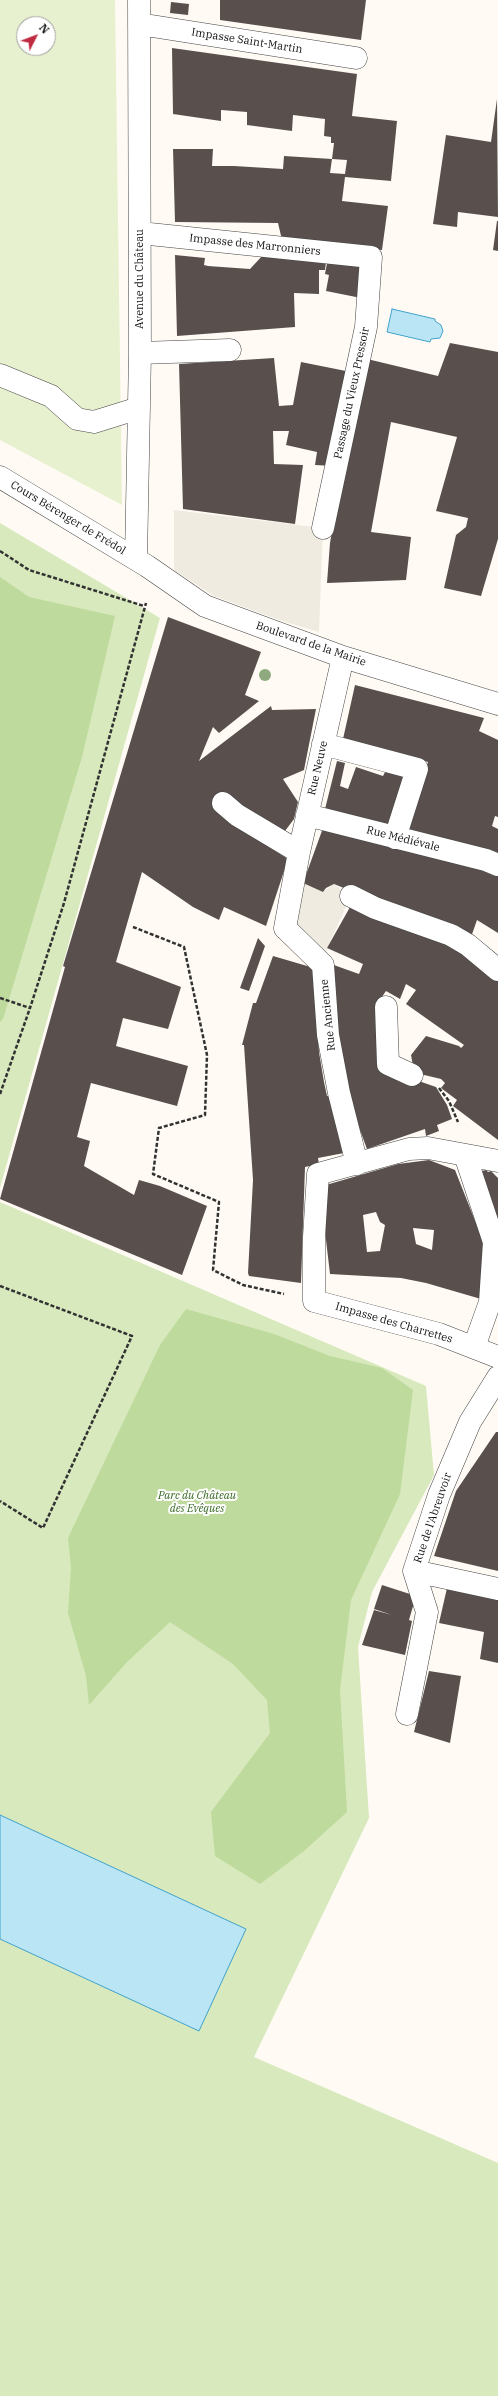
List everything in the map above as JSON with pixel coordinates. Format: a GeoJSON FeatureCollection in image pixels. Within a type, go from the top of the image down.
{"type":"FeatureCollection","features":[{"type":"Feature","properties":{"kind":"street","name":"Avenue du Château"},"geometry":{"type":"LineString","coordinates":[[136,559],[140,353],[139,0]]}},
{"type":"Feature","properties":{"kind":"street","name":"Impasse Saint-Martin"},"geometry":{"type":"LineString","coordinates":[[139,24],[356,58]]}},
{"type":"Feature","properties":{"kind":"street","name":"Impasse des Marronniers"},"geometry":{"type":"LineString","coordinates":[[140,233],[371,257]]}},
{"type":"Feature","properties":{"kind":"street","name":"Passage du Vieux Pressoir"},"geometry":{"type":"LineString","coordinates":[[323,528],[366,327],[371,257]]}},
{"type":"Feature","properties":{"kind":"street"},"geometry":{"type":"LineString","coordinates":[[140,353],[230,350]]}},
{"type":"Feature","properties":{"kind":"street"},"geometry":{"type":"LineString","coordinates":[[0,376],[51,396],[77,419],[94,422],[139,408]]}},
{"type":"Feature","properties":{"kind":"street","name":"Cours Bérenger de Frédol"},"geometry":{"type":"LineString","coordinates":[[0,477],[136,559]]}},
{"type":"Feature","properties":{"kind":"street","name":"Boulevard de la Mairie"},"geometry":{"type":"LineString","coordinates":[[136,559],[205,606],[343,657],[498,704]]}},
{"type":"Feature","properties":{"kind":"street","name":"Rue Neuve"},"geometry":{"type":"LineString","coordinates":[[293,879],[343,657]]}},
{"type":"Feature","properties":{"kind":"street"},"geometry":{"type":"LineString","coordinates":[[323,744],[417,770],[395,838]]}},
{"type":"Feature","properties":{"kind":"street"},"geometry":{"type":"LineString","coordinates":[[223,803],[237,816],[299,852]]}},
{"type":"Feature","properties":{"kind":"street","name":"Rue Médiévale"},"geometry":{"type":"LineString","coordinates":[[307,815],[480,858],[498,865]]}},
{"type":"Feature","properties":{"kind":"street","name":"Rue Ancienne"},"geometry":{"type":"LineString","coordinates":[[293,879],[285,928],[323,965],[328,1035],[357,1164]]}},
{"type":"Feature","properties":{"kind":"street"},"geometry":{"type":"LineString","coordinates":[[351,896],[375,908],[451,935],[468,945],[498,970]]}},
{"type":"Feature","properties":{"kind":"street"},"geometry":{"type":"LineString","coordinates":[[386,1007],[388,1064],[412,1075]]}},
{"type":"Feature","properties":{"kind":"street"},"geometry":{"type":"LineString","coordinates":[[314,1300],[314,1237],[318,1174],[409,1149],[428,1148],[498,1161]]}},
{"type":"Feature","properties":{"kind":"street"},"geometry":{"type":"LineString","coordinates":[[465,1155],[494,1242],[490,1302],[474,1347]]}},
{"type":"Feature","properties":{"kind":"street","name":"Impasse des Charrettes"},"geometry":{"type":"LineString","coordinates":[[314,1300],[439,1334],[498,1358]]}},
{"type":"Feature","properties":{"kind":"street","name":"Rue de l'Abreuvoir"},"geometry":{"type":"LineString","coordinates":[[407,1714],[427,1612],[414,1571],[439,1495],[470,1422],[498,1377]]}},
{"type":"Feature","properties":{"kind":"street"},"geometry":{"type":"LineString","coordinates":[[414,1571],[498,1589]]}},
{"type":"Feature","properties":{"kind":"path"},"geometry":{"type":"LineString","coordinates":[[0,551],[29,570],[144,606]]}},
{"type":"Feature","properties":{"kind":"path"},"geometry":{"type":"LineString","coordinates":[[0,1094],[64,903],[144,606],[164,578]]}},
{"type":"Feature","properties":{"kind":"path"},"geometry":{"type":"LineString","coordinates":[[133,927],[184,947],[207,1055],[205,1115],[159,1128],[153,1174],[219,1202],[213,1270],[243,1285],[314,1300]]}},
{"type":"Feature","properties":{"kind":"path"},"geometry":{"type":"LineString","coordinates":[[0,998],[30,1008]]}},
{"type":"Feature","properties":{"kind":"path"},"geometry":{"type":"LineString","coordinates":[[412,1075],[436,1085],[443,1093],[462,1131],[465,1155]]}},
{"type":"Feature","properties":{"kind":"path"},"geometry":{"type":"LineString","coordinates":[[0,1286],[132,1336],[43,1528],[0,1500]]}},
{"type":"Feature","properties":{"kind":"green space"},"geometry":{"type":"Polygon","coordinates":[[[0,0],[115,0],[122,505],[0,440],[0,0]]]}},
{"type":"Feature","properties":{"kind":"green space"},"geometry":{"type":"Polygon","coordinates":[[[0,523],[160,618],[0,1188],[0,523]]]}},
{"type":"Feature","properties":{"kind":"green space"},"geometry":{"type":"Polygon","coordinates":[[[0,577],[29,597],[115,616],[82,757],[3,1019],[0,1022],[0,577]]]}},
{"type":"Feature","properties":{"kind":"green space","name":"Parc du Château des Evêques"},"geometry":{"type":"Polygon","coordinates":[[[0,1202],[426,1386],[434,1475],[372,1592],[358,1647],[369,1818],[254,2057],[498,2163],[498,2396],[0,2396],[0,1202]]]}},
{"type":"Feature","properties":{"kind":"green space"},"geometry":{"type":"Polygon","coordinates":[[[186,1309],[274,1334],[330,1356],[382,1368],[413,1390],[400,1494],[351,1600],[340,1690],[347,1812],[304,1851],[260,1884],[215,1856],[211,1812],[270,1733],[267,1700],[233,1664],[170,1622],[127,1662],[89,1705],[86,1676],[68,1613],[71,1568],[68,1538],[160,1345],[186,1309]]]}},
{"type":"Feature","properties":{"kind":"shaded area"},"geometry":{"type":"Polygon","coordinates":[[[174,510],[323,528],[319,632],[282,621],[214,596],[174,570],[174,510]]]}},
{"type":"Feature","properties":{"kind":"shaded area"},"geometry":{"type":"Polygon","coordinates":[[[293,879],[323,892],[334,884],[351,896],[327,948],[323,965],[285,928],[293,879]]]}},
{"type":"Feature","properties":{"kind":"water"},"geometry":{"type":"Polygon","coordinates":[[[392,309],[435,319],[435,321],[441,325],[443,331],[440,338],[431,339],[430,342],[387,332],[392,309]]]}},
{"type":"Feature","properties":{"kind":"water"},"geometry":{"type":"Polygon","coordinates":[[[0,1815],[246,1929],[199,2031],[0,1939],[0,1815]]]}},
{"type":"Feature","properties":{"kind":"building"},"geometry":{"type":"Polygon","coordinates":[[[220,0],[366,0],[361,40],[220,20],[220,0]]]}},
{"type":"Feature","properties":{"kind":"building"},"geometry":{"type":"Polygon","coordinates":[[[171,2],[189,4],[188,15],[170,13],[171,2]]]}},
{"type":"Feature","properties":{"kind":"building"},"geometry":{"type":"Polygon","coordinates":[[[172,48],[357,74],[352,116],[397,121],[391,181],[345,177],[342,201],[388,206],[382,250],[282,240],[278,223],[175,222],[173,149],[213,149],[212,166],[283,169],[284,156],[332,159],[334,143],[331,143],[331,137],[324,136],[325,119],[293,115],[292,131],[247,125],[247,112],[221,110],[221,121],[173,114],[172,48]],[[332,159],[330,173],[345,174],[347,160],[332,159]]]}},
{"type":"Feature","properties":{"kind":"building"},"geometry":{"type":"Polygon","coordinates":[[[497,99],[498,217],[458,212],[457,227],[433,224],[446,135],[491,142],[497,99]]]}},
{"type":"Feature","properties":{"kind":"building"},"geometry":{"type":"Polygon","coordinates":[[[498,221],[498,251],[493,250],[498,221]]]}},
{"type":"Feature","properties":{"kind":"building"},"geometry":{"type":"Polygon","coordinates":[[[175,255],[205,258],[204,265],[208,266],[250,269],[263,255],[326,262],[325,270],[319,270],[319,294],[294,293],[295,327],[177,336],[175,255]]]}},
{"type":"Feature","properties":{"kind":"building"},"geometry":{"type":"Polygon","coordinates":[[[327,263],[367,267],[361,298],[326,291],[329,275],[325,274],[327,263]]]}},
{"type":"Feature","properties":{"kind":"building"},"geometry":{"type":"Polygon","coordinates":[[[450,343],[498,352],[498,539],[481,596],[444,588],[456,535],[466,527],[468,518],[436,511],[457,437],[391,422],[371,532],[411,537],[406,580],[327,583],[330,543],[363,358],[438,376],[450,343]]]}},
{"type":"Feature","properties":{"kind":"building"},"geometry":{"type":"Polygon","coordinates":[[[274,358],[279,406],[293,405],[301,362],[351,372],[334,466],[315,465],[317,452],[286,445],[289,431],[273,431],[274,464],[303,465],[295,524],[183,509],[179,364],[274,358]]]}},
{"type":"Feature","properties":{"kind":"building"},"geometry":{"type":"Polygon","coordinates":[[[168,617],[261,652],[245,695],[259,701],[219,733],[213,727],[199,761],[271,706],[272,710],[316,709],[304,770],[283,779],[298,802],[294,819],[282,835],[258,840],[288,859],[266,926],[224,907],[219,920],[193,907],[142,872],[116,962],[181,987],[168,1029],[123,1018],[116,1046],[188,1066],[177,1106],[91,1083],[77,1137],[90,1141],[84,1166],[134,1195],[139,1180],[160,1186],[207,1206],[182,1275],[0,1199],[65,967],[63,966],[168,617]]]}},
{"type":"Feature","properties":{"kind":"building"},"geometry":{"type":"Polygon","coordinates":[[[355,685],[484,718],[479,731],[498,740],[498,817],[495,816],[492,826],[498,829],[498,857],[404,833],[428,762],[343,739],[355,685]]]}},
{"type":"Feature","properties":{"kind":"building"},"geometry":{"type":"Polygon","coordinates":[[[337,761],[345,763],[340,786],[348,789],[356,767],[383,776],[386,770],[407,777],[392,827],[325,809],[337,761]]]}},
{"type":"Feature","properties":{"kind":"building"},"geometry":{"type":"Polygon","coordinates":[[[323,828],[498,872],[498,933],[477,920],[470,940],[334,884],[326,888],[323,892],[303,883],[323,828]]]}},
{"type":"Feature","properties":{"kind":"building"},"geometry":{"type":"Polygon","coordinates":[[[354,900],[371,916],[385,923],[387,919],[409,922],[498,975],[498,1140],[453,1106],[457,1100],[441,1088],[445,1083],[441,1079],[420,1074],[413,1066],[411,1055],[426,1036],[459,1046],[461,1048],[464,1045],[406,1004],[416,990],[406,984],[400,999],[386,991],[377,1004],[376,1030],[381,1057],[410,1078],[436,1087],[447,1105],[452,1119],[437,1125],[439,1131],[426,1136],[425,1129],[367,1149],[354,1114],[338,1036],[331,964],[359,974],[363,964],[327,948],[354,900]]]}},
{"type":"Feature","properties":{"kind":"building"},"geometry":{"type":"Polygon","coordinates":[[[258,938],[265,946],[249,991],[240,988],[258,938]]]}},
{"type":"Feature","properties":{"kind":"building"},"geometry":{"type":"Polygon","coordinates":[[[273,956],[314,968],[319,1052],[327,1096],[331,1096],[344,1153],[318,1158],[319,1164],[305,1167],[301,1283],[249,1276],[248,1273],[253,1180],[244,1045],[242,1045],[253,1003],[256,1003],[273,956]]]}},
{"type":"Feature","properties":{"kind":"building"},"geometry":{"type":"Polygon","coordinates":[[[429,1160],[455,1170],[485,1246],[481,1299],[426,1283],[401,1278],[330,1274],[324,1223],[326,1185],[398,1164],[429,1160]],[[376,1212],[363,1215],[367,1252],[380,1251],[385,1225],[380,1222],[376,1212]],[[413,1228],[416,1244],[432,1250],[434,1230],[413,1228]]]}},
{"type":"Feature","properties":{"kind":"building"},"geometry":{"type":"Polygon","coordinates":[[[486,1170],[488,1172],[491,1171],[498,1178],[498,1229],[478,1172],[486,1170]]]}},
{"type":"Feature","properties":{"kind":"building"},"geometry":{"type":"Polygon","coordinates":[[[496,1432],[498,1432],[498,1571],[434,1556],[456,1491],[496,1432]]]}},
{"type":"Feature","properties":{"kind":"building"},"geometry":{"type":"Polygon","coordinates":[[[382,1585],[416,1596],[409,1620],[412,1621],[405,1655],[362,1645],[374,1610],[392,1615],[374,1609],[382,1585]]]}},
{"type":"Feature","properties":{"kind":"building"},"geometry":{"type":"Polygon","coordinates":[[[447,1588],[498,1599],[498,1663],[480,1659],[484,1632],[439,1623],[447,1588]]]}},
{"type":"Feature","properties":{"kind":"building"},"geometry":{"type":"Polygon","coordinates":[[[429,1671],[461,1676],[450,1743],[414,1732],[429,1671]]]}}]}
